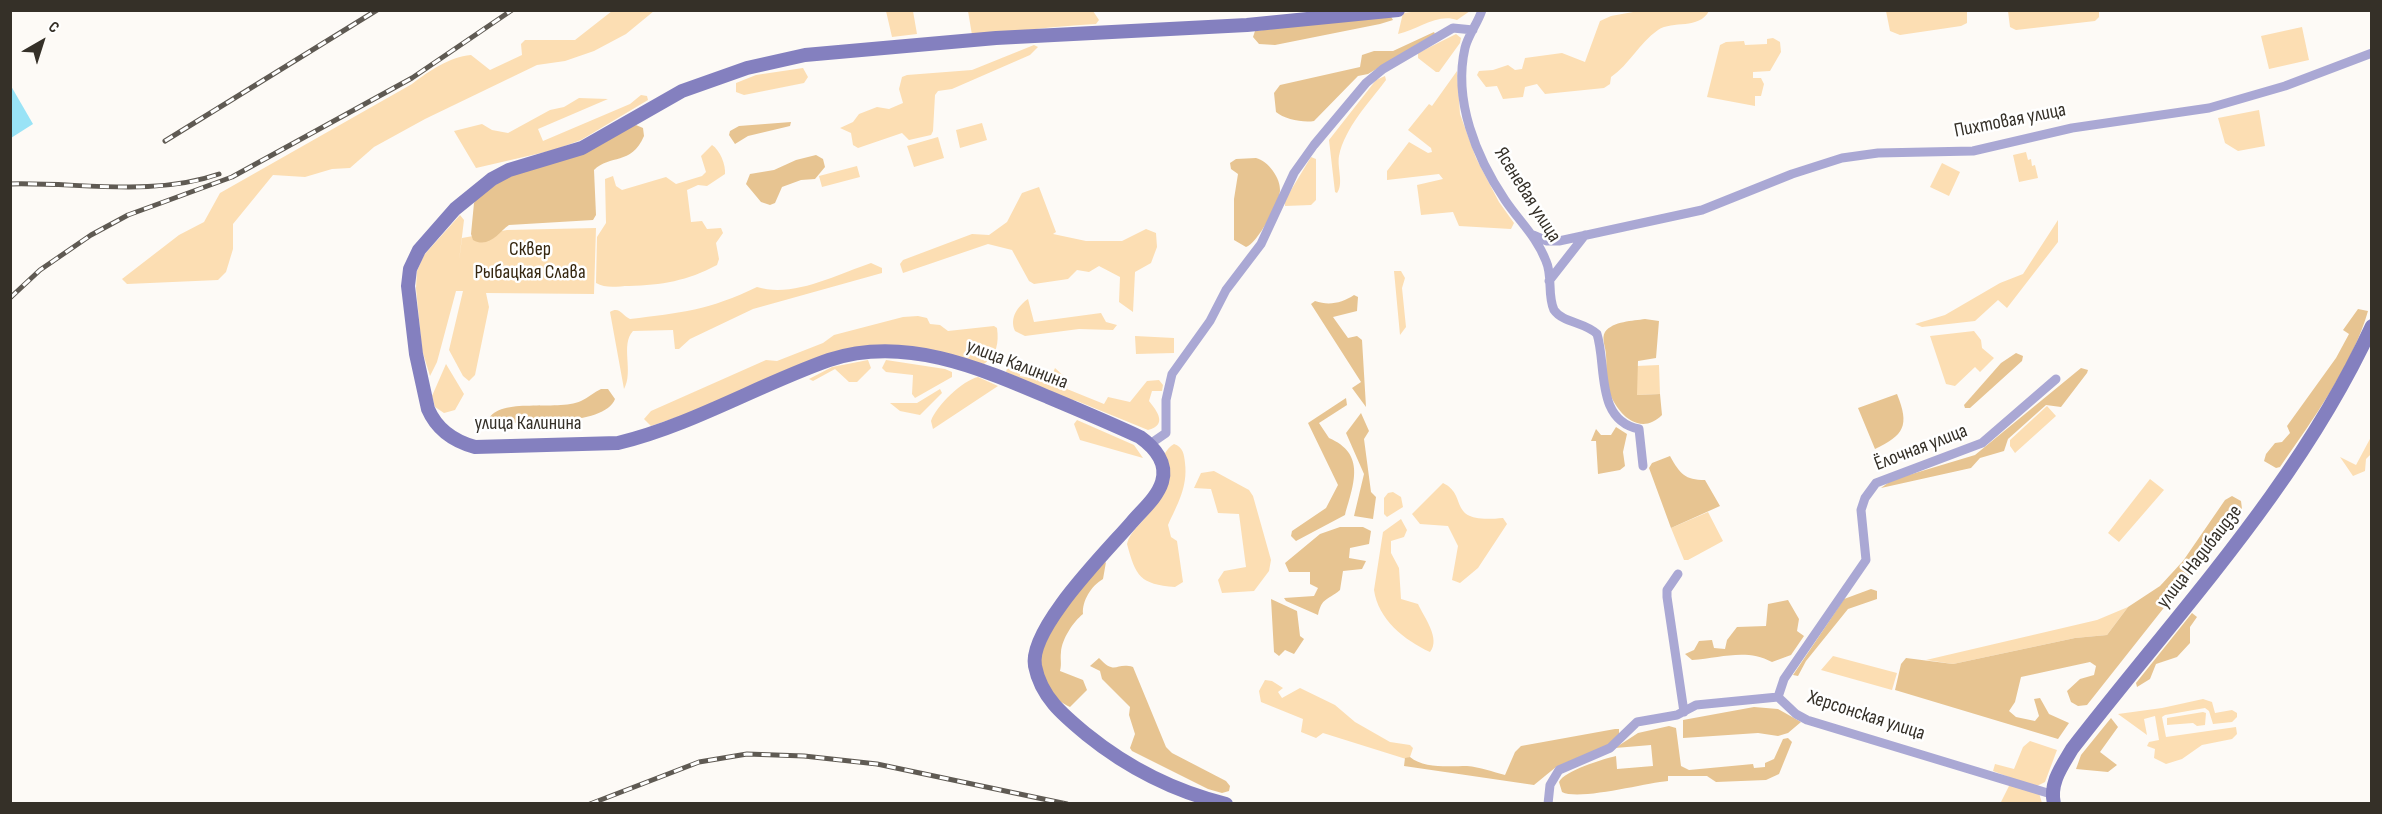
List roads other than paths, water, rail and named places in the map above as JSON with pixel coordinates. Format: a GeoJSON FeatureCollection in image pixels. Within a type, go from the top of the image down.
{"type":"FeatureCollection","features":[{"type":"Feature","properties":{"kind":"main road","name":"улица Калинина"},"geometry":{"type":"LineString","coordinates":[[1150,444],[1111,423],[990,373],[946,359],[884,351],[830,360],[718,409],[639,438],[618,443],[475,447],[446,434],[431,417],[416,354],[408,286],[410,269],[419,250],[455,209],[492,179],[509,170],[582,148],[682,91],[758,65],[805,56],[946,41],[1247,26],[1398,10]]}},
{"type":"Feature","properties":{"kind":"main road","name":"улица Надибаидзе"},"geometry":{"type":"LineString","coordinates":[[2052,799],[2060,770],[2072,749],[2274,495],[2346,380],[2372,326]]}},
{"type":"Feature","properties":{"kind":"main road"},"geometry":{"type":"LineString","coordinates":[[1150,444],[1163,469],[1162,483],[1157,492],[1061,606],[1040,642],[1035,664],[1048,699],[1112,754],[1173,788],[1226,804]]}},
{"type":"Feature","properties":{"kind":"street","name":"Ясеневая улица"},"geometry":{"type":"LineString","coordinates":[[1482,10],[1465,48],[1463,97],[1467,120],[1495,184],[1518,219],[1533,235],[1547,261],[1552,306],[1556,313],[1582,324],[1597,334],[1604,392],[1616,415],[1627,425],[1639,429],[1643,466]]}},
{"type":"Feature","properties":{"kind":"street"},"geometry":{"type":"LineString","coordinates":[[1150,444],[1166,434],[1166,400],[1172,374],[1206,328],[1226,290],[1265,237],[1294,173],[1314,145],[1374,75],[1453,28],[1473,30]]}},
{"type":"Feature","properties":{"kind":"street","name":"Пихтовая улица"},"geometry":{"type":"LineString","coordinates":[[1533,235],[1547,241],[1702,210],[1792,174],[1842,158],[1878,153],[1973,151],[2072,128],[2209,108],[2285,86],[2372,52]]}},
{"type":"Feature","properties":{"kind":"street"},"geometry":{"type":"LineString","coordinates":[[1549,281],[1585,235]]}},
{"type":"Feature","properties":{"kind":"street","name":"Ёлочная улица"},"geometry":{"type":"LineString","coordinates":[[1778,697],[1784,679],[1866,558],[1861,510],[1865,498],[1875,483],[1982,443],[2056,379]]}},
{"type":"Feature","properties":{"kind":"street"},"geometry":{"type":"LineString","coordinates":[[1678,574],[1667,590],[1667,597],[1684,712]]}},
{"type":"Feature","properties":{"kind":"street","name":"Херсонская улица"},"geometry":{"type":"LineString","coordinates":[[1548,804],[1550,785],[1559,770],[1610,748],[1637,722],[1684,712],[1696,705],[1778,697],[1796,714],[1807,720],[2052,799]]}},
{"type":"Feature","properties":{"kind":"water"},"geometry":{"type":"Polygon","coordinates":[[[11,86],[33,124],[10,138],[11,86]]]}},
{"type":"Feature","properties":{"kind":"railway"},"geometry":{"type":"LineString","coordinates":[[165,141],[377,10]]}},
{"type":"Feature","properties":{"kind":"railway"},"geometry":{"type":"LineString","coordinates":[[10,298],[40,270],[91,235],[128,215],[232,177],[412,78],[512,10]]}},
{"type":"Feature","properties":{"kind":"railway"},"geometry":{"type":"LineString","coordinates":[[10,184],[142,187],[194,181],[219,174]]}},
{"type":"Feature","properties":{"kind":"railway"},"geometry":{"type":"LineString","coordinates":[[590,804],[699,762],[747,754],[804,756],[877,764],[1067,804]]}},
{"type":"Feature","properties":{"kind":"park label","name":"Сквер Рыбацкая Слава"},"geometry":{"type":"Point","coordinates":[530,262]}}]}
